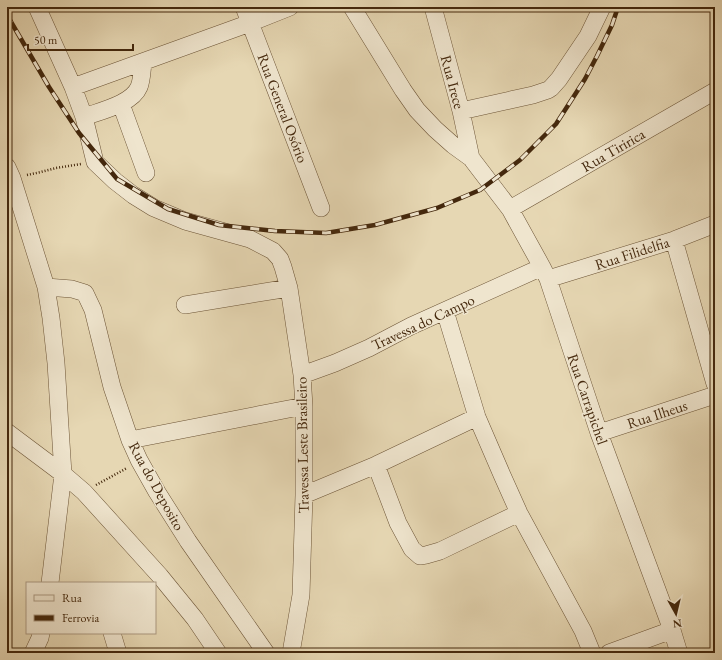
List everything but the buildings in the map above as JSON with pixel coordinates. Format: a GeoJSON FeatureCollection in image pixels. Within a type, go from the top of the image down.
{"type":"FeatureCollection","features":[{"type":"Feature","properties":{"kind":"street"},"geometry":{"type":"LineString","coordinates":[[37,7],[73,87],[84,117],[95,162]]}},
{"type":"Feature","properties":{"kind":"street"},"geometry":{"type":"LineString","coordinates":[[73,87],[143,62],[247,15],[290,7]]}},
{"type":"Feature","properties":{"kind":"street"},"geometry":{"type":"LineString","coordinates":[[352,7],[417,110],[435,129],[471,158]]}},
{"type":"Feature","properties":{"kind":"street","name":"Rua Irece"},"geometry":{"type":"LineString","coordinates":[[433,7],[461,111],[471,158]]}},
{"type":"Feature","properties":{"kind":"street"},"geometry":{"type":"LineString","coordinates":[[461,111],[533,96],[551,88],[570,65],[588,36],[602,7]]}},
{"type":"Feature","properties":{"kind":"street","name":"Rua General Osório"},"geometry":{"type":"LineString","coordinates":[[247,15],[321,208]]}},
{"type":"Feature","properties":{"kind":"street"},"geometry":{"type":"LineString","coordinates":[[84,117],[121,104],[137,92],[140,86],[143,62]]}},
{"type":"Feature","properties":{"kind":"street","name":"Rua Tiririca"},"geometry":{"type":"LineString","coordinates":[[510,209],[715,91]]}},
{"type":"Feature","properties":{"kind":"street"},"geometry":{"type":"LineString","coordinates":[[121,104],[146,173]]}},
{"type":"Feature","properties":{"kind":"street","name":"Rua Carrapichel"},"geometry":{"type":"LineString","coordinates":[[471,158],[510,209],[545,273],[599,433],[672,630],[679,653]]}},
{"type":"Feature","properties":{"kind":"street","name":"Travessa Leste Brasileiro"},"geometry":{"type":"LineString","coordinates":[[95,162],[132,195],[154,208],[185,221],[250,239],[273,251],[280,259],[289,288],[302,376],[304,406],[304,495],[301,595],[291,653]]}},
{"type":"Feature","properties":{"kind":"street"},"geometry":{"type":"LineString","coordinates":[[9,176],[46,287],[56,363],[63,474],[50,582]]}},
{"type":"Feature","properties":{"kind":"street","name":"Rua Filidelfia"},"geometry":{"type":"LineString","coordinates":[[545,273],[674,240],[715,224]]}},
{"type":"Feature","properties":{"kind":"street"},"geometry":{"type":"LineString","coordinates":[[674,240],[715,384]]}},
{"type":"Feature","properties":{"kind":"street","name":"Travessa do Campo"},"geometry":{"type":"LineString","coordinates":[[302,376],[369,348],[411,326],[445,311],[545,273]]}},
{"type":"Feature","properties":{"kind":"street","name":"Rua do Deposito"},"geometry":{"type":"LineString","coordinates":[[46,287],[72,289],[85,293],[93,310],[112,387],[130,440],[139,460],[188,541],[266,653]]}},
{"type":"Feature","properties":{"kind":"street"},"geometry":{"type":"LineString","coordinates":[[185,305],[289,288]]}},
{"type":"Feature","properties":{"kind":"street"},"geometry":{"type":"LineString","coordinates":[[445,311],[478,416],[502,476],[519,513],[583,631],[592,653]]}},
{"type":"Feature","properties":{"kind":"street","name":"Rua Ilheus"},"geometry":{"type":"LineString","coordinates":[[599,433],[715,395]]}},
{"type":"Feature","properties":{"kind":"street"},"geometry":{"type":"LineString","coordinates":[[130,440],[304,406]]}},
{"type":"Feature","properties":{"kind":"street"},"geometry":{"type":"LineString","coordinates":[[304,495],[376,465],[478,416]]}},
{"type":"Feature","properties":{"kind":"street"},"geometry":{"type":"LineString","coordinates":[[7,432],[63,474],[84,492],[160,576],[218,653]]}},
{"type":"Feature","properties":{"kind":"street"},"geometry":{"type":"LineString","coordinates":[[376,465],[398,523],[412,549],[420,556],[440,551],[519,513]]}},
{"type":"Feature","properties":{"kind":"street"},"geometry":{"type":"LineString","coordinates":[[610,653],[672,630]]}},
{"type":"Feature","properties":{"kind":"street"},"geometry":{"type":"LineString","coordinates":[[33,653],[41,634]]}},
{"type":"Feature","properties":{"kind":"street"},"geometry":{"type":"LineString","coordinates":[[112,634],[118,653]]}},
{"type":"Feature","properties":{"kind":"path"},"geometry":{"type":"LineString","coordinates":[[9,176],[95,162]]}},
{"type":"Feature","properties":{"kind":"path"},"geometry":{"type":"LineString","coordinates":[[84,492],[139,460]]}},
{"type":"Feature","properties":{"kind":"railway"},"geometry":{"type":"LineString","coordinates":[[7,15],[49,87],[79,133],[117,179],[168,209],[219,225],[275,231],[326,233],[375,225],[437,208],[480,190],[520,160],[556,124],[585,79],[612,25],[618,7]]}}]}
